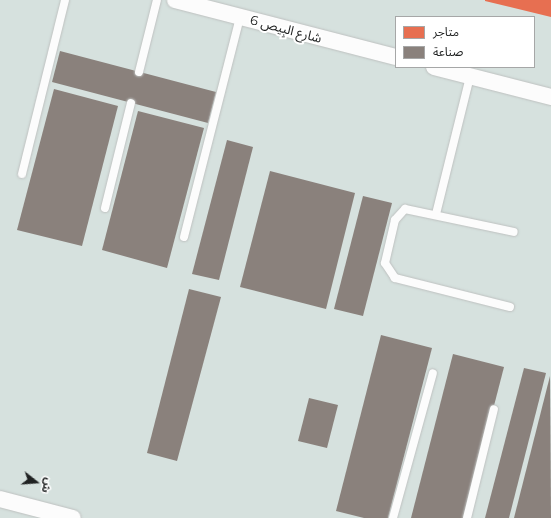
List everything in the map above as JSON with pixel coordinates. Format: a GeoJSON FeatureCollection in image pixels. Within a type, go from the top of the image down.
{"type":"FeatureCollection","features":[{"type":"Feature","properties":{"kind":"street","name":"شارع البِيص 6"},"geometry":{"type":"LineString","coordinates":[[175,0],[395,57]]}},
{"type":"Feature","properties":{"kind":"street"},"geometry":{"type":"LineString","coordinates":[[438,68],[551,97]]}},
{"type":"Feature","properties":{"kind":"street"},"geometry":{"type":"LineString","coordinates":[[0,499],[73,518]]}},
{"type":"Feature","properties":{"kind":"lane"},"geometry":{"type":"LineString","coordinates":[[22,174],[65,0]]}},
{"type":"Feature","properties":{"kind":"lane"},"geometry":{"type":"LineString","coordinates":[[139,72],[157,0]]}},
{"type":"Feature","properties":{"kind":"lane"},"geometry":{"type":"LineString","coordinates":[[184,237],[240,17]]}},
{"type":"Feature","properties":{"kind":"lane"},"geometry":{"type":"LineString","coordinates":[[436,214],[470,76]]}},
{"type":"Feature","properties":{"kind":"lane"},"geometry":{"type":"LineString","coordinates":[[105,208],[131,103]]}},
{"type":"Feature","properties":{"kind":"lane"},"geometry":{"type":"LineString","coordinates":[[510,307],[400,280],[390,274],[386,257],[397,216],[410,208],[514,232]]}},
{"type":"Feature","properties":{"kind":"lane"},"geometry":{"type":"LineString","coordinates":[[393,518],[433,373]]}},
{"type":"Feature","properties":{"kind":"lane"},"geometry":{"type":"LineString","coordinates":[[467,518],[494,409]]}},
{"type":"Feature","properties":{"kind":"shaded area"},"geometry":{"type":"Polygon","coordinates":[[[0,0],[551,0],[551,518],[0,518],[0,0]]]}},
{"type":"Feature","properties":{"kind":"building: متاجر"},"geometry":{"type":"Polygon","coordinates":[[[485,0],[551,0],[551,17],[485,1],[485,0]]]}},
{"type":"Feature","properties":{"kind":"building: صناعة"},"geometry":{"type":"Polygon","coordinates":[[[60,51],[216,92],[208,123],[52,82],[60,51]]]}},
{"type":"Feature","properties":{"kind":"building: صناعة"},"geometry":{"type":"Polygon","coordinates":[[[54,89],[118,106],[82,246],[17,230],[54,89]]]}},
{"type":"Feature","properties":{"kind":"building: صناعة"},"geometry":{"type":"Polygon","coordinates":[[[138,111],[204,128],[167,268],[102,250],[138,111]]]}},
{"type":"Feature","properties":{"kind":"building: صناعة"},"geometry":{"type":"Polygon","coordinates":[[[227,140],[253,147],[219,280],[192,274],[227,140]]]}},
{"type":"Feature","properties":{"kind":"building: صناعة"},"geometry":{"type":"Polygon","coordinates":[[[270,171],[355,193],[326,309],[240,287],[270,171]]]}},
{"type":"Feature","properties":{"kind":"building: صناعة"},"geometry":{"type":"Polygon","coordinates":[[[363,196],[392,203],[363,316],[334,309],[363,196]]]}},
{"type":"Feature","properties":{"kind":"building: صناعة"},"geometry":{"type":"Polygon","coordinates":[[[189,289],[221,297],[177,461],[147,453],[189,289]]]}},
{"type":"Feature","properties":{"kind":"building: صناعة"},"geometry":{"type":"Polygon","coordinates":[[[381,335],[432,348],[388,518],[364,518],[336,511],[381,335]]]}},
{"type":"Feature","properties":{"kind":"building: صناعة"},"geometry":{"type":"Polygon","coordinates":[[[453,354],[504,367],[465,518],[411,518],[453,354]]]}},
{"type":"Feature","properties":{"kind":"building: صناعة"},"geometry":{"type":"Polygon","coordinates":[[[524,368],[546,373],[509,518],[485,518],[524,368]]]}},
{"type":"Feature","properties":{"kind":"building: صناعة"},"geometry":{"type":"Polygon","coordinates":[[[550,376],[551,518],[514,518],[550,376]]]}},
{"type":"Feature","properties":{"kind":"building: صناعة"},"geometry":{"type":"Polygon","coordinates":[[[309,398],[338,405],[327,448],[298,441],[309,398]]]}}]}
